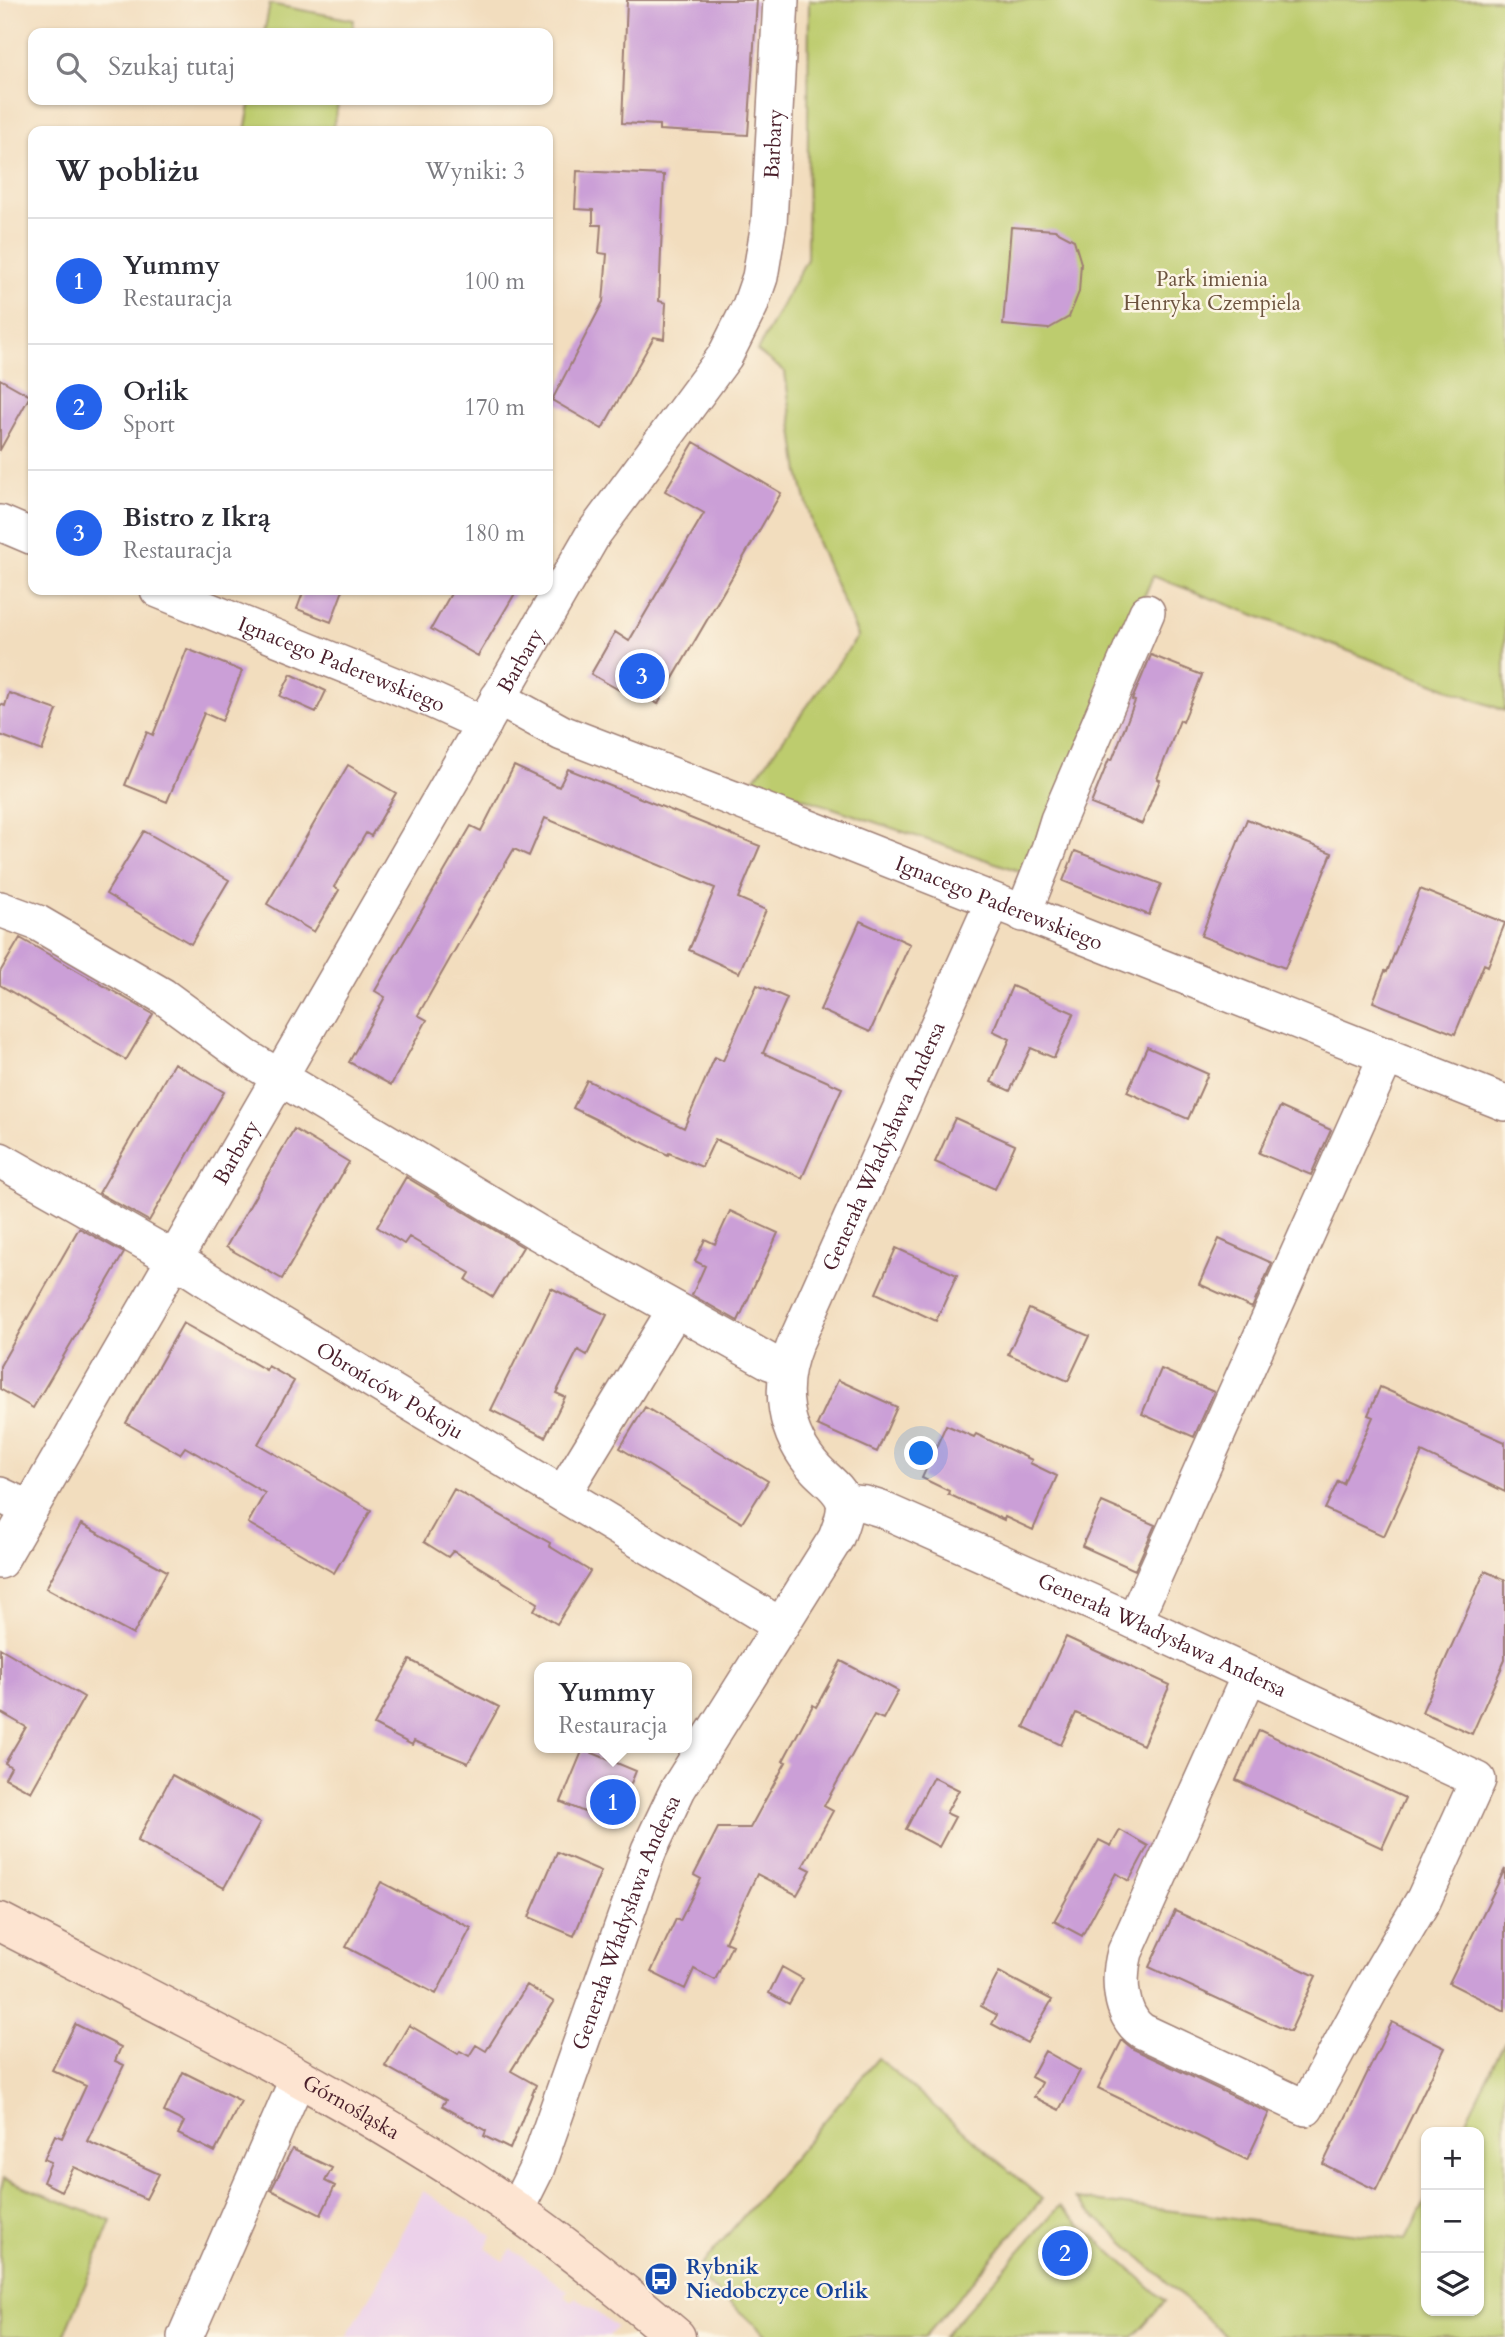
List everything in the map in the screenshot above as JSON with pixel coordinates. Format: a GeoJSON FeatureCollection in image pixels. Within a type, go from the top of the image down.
{"type":"FeatureCollection","features":[{"type":"Feature","properties":{"kind":"street","name":"Barbary"},"geometry":{"type":"LineString","coordinates":[[0,1561],[15,1502],[175,1259],[594,533],[725,356],[750,306],[760,277],[769,223],[781,0]]}},
{"type":"Feature","properties":{"kind":"street"},"geometry":{"type":"LineString","coordinates":[[0,523],[28,535]]}},
{"type":"Feature","properties":{"kind":"street","name":"Ignacego Paderewskiego"},"geometry":{"type":"LineString","coordinates":[[170,595],[430,700],[491,711],[562,733],[1505,1103]]}},
{"type":"Feature","properties":{"kind":"street","name":"Generała Władysława Andersa"},"geometry":{"type":"LineString","coordinates":[[516,2210],[540,2158],[649,1850],[685,1775],[836,1538],[844,1514],[844,1502],[840,1493],[808,1460],[789,1420],[784,1398],[787,1368],[795,1344],[1008,908],[1049,849],[1058,820],[1147,612]]}},
{"type":"Feature","properties":{"kind":"street"},"geometry":{"type":"LineString","coordinates":[[0,909],[38,923],[163,996],[246,1057],[535,1231],[770,1362],[787,1368]]}},
{"type":"Feature","properties":{"kind":"street"},"geometry":{"type":"LineString","coordinates":[[1133,1621],[1387,1055]]}},
{"type":"Feature","properties":{"kind":"street","name":"Obrońców Pokoju"},"geometry":{"type":"LineString","coordinates":[[0,1160],[175,1259],[780,1625]]}},
{"type":"Feature","properties":{"kind":"street"},"geometry":{"type":"LineString","coordinates":[[563,1494],[676,1310]]}},
{"type":"Feature","properties":{"kind":"street","name":"Generała Władysława Andersa"},"geometry":{"type":"LineString","coordinates":[[844,1502],[881,1509],[1133,1621],[1478,1780],[1424,1899],[1306,2108],[1142,2031],[1133,2025],[1125,2009],[1121,1974],[1125,1952],[1249,1676]]}},
{"type":"Feature","properties":{"kind":"street","name":"Górnośląska"},"geometry":{"type":"LineString","coordinates":[[0,1922],[298,2078],[397,2134],[516,2210],[581,2258],[677,2337]]}},
{"type":"Feature","properties":{"kind":"street"},"geometry":{"type":"LineString","coordinates":[[185,2337],[298,2078]]}},
{"type":"Feature","properties":{"kind":"shaded area"},"geometry":{"type":"Polygon","coordinates":[[[423,2191],[492,2236],[486,2248],[503,2261],[512,2249],[568,2291],[564,2296],[571,2302],[576,2297],[616,2327],[609,2337],[346,2337],[380,2280],[423,2191]]]}},
{"type":"Feature","properties":{"kind":"green space","name":"Park imienia Henryka Czempiela"},"geometry":{"type":"Polygon","coordinates":[[[809,0],[1505,0],[1505,711],[1153,576],[1025,873],[753,781],[858,636],[817,542],[799,473],[785,372],[757,351],[807,259],[809,0]]]}},
{"type":"Feature","properties":{"kind":"green space"},"geometry":{"type":"Polygon","coordinates":[[[270,4],[354,20],[353,28],[265,28],[270,4]]]}},
{"type":"Feature","properties":{"kind":"green space"},"geometry":{"type":"Polygon","coordinates":[[[250,105],[338,105],[333,126],[246,126],[250,105]]]}},
{"type":"Feature","properties":{"kind":"green space"},"geometry":{"type":"Polygon","coordinates":[[[1505,2041],[1505,2337],[1227,2337],[1076,2199],[1406,2240],[1421,2210],[1421,2316],[1484,2316],[1484,2127],[1462,2127],[1505,2041]]]}},
{"type":"Feature","properties":{"kind":"green space"},"geometry":{"type":"Polygon","coordinates":[[[878,2058],[1042,2199],[925,2337],[769,2337],[695,2273],[878,2058]]]}},
{"type":"Feature","properties":{"kind":"green space"},"geometry":{"type":"Polygon","coordinates":[[[4,2179],[111,2221],[64,2337],[0,2337],[0,2191],[4,2179]]]}},
{"type":"Feature","properties":{"kind":"green space"},"geometry":{"type":"Polygon","coordinates":[[[1060,2206],[1165,2301],[1133,2337],[943,2337],[1060,2206]]]}},
{"type":"Feature","properties":{"kind":"building"},"geometry":{"type":"Polygon","coordinates":[[[627,0],[757,0],[748,135],[659,130],[659,125],[622,123],[627,0]]]}},
{"type":"Feature","properties":{"kind":"building"},"geometry":{"type":"Polygon","coordinates":[[[577,171],[664,175],[659,301],[666,303],[664,339],[654,337],[602,429],[553,401],[603,302],[607,254],[599,253],[601,225],[593,225],[593,210],[575,209],[577,171]]]}},
{"type":"Feature","properties":{"kind":"building"},"geometry":{"type":"Polygon","coordinates":[[[1011,227],[1055,230],[1074,240],[1081,263],[1079,292],[1069,317],[1048,329],[1003,325],[1011,227]]]}},
{"type":"Feature","properties":{"kind":"building"},"geometry":{"type":"Polygon","coordinates":[[[0,379],[28,395],[28,400],[0,450],[0,379]]]}},
{"type":"Feature","properties":{"kind":"building"},"geometry":{"type":"Polygon","coordinates":[[[694,442],[781,493],[658,704],[623,683],[619,690],[591,674],[615,632],[629,641],[704,513],[665,491],[694,442]]]}},
{"type":"Feature","properties":{"kind":"building"},"geometry":{"type":"Polygon","coordinates":[[[302,595],[341,595],[331,622],[297,609],[302,595]]]}},
{"type":"Feature","properties":{"kind":"building"},"geometry":{"type":"Polygon","coordinates":[[[450,595],[514,595],[478,656],[431,629],[450,595]]]}},
{"type":"Feature","properties":{"kind":"building"},"geometry":{"type":"Polygon","coordinates":[[[187,649],[242,671],[222,721],[204,713],[167,802],[125,785],[147,732],[153,735],[187,649]]]}},
{"type":"Feature","properties":{"kind":"building"},"geometry":{"type":"Polygon","coordinates":[[[1151,655],[1202,675],[1183,722],[1180,720],[1142,824],[1091,804],[1109,759],[1112,760],[1135,701],[1132,700],[1151,655]]]}},
{"type":"Feature","properties":{"kind":"building"},"geometry":{"type":"Polygon","coordinates":[[[291,674],[326,691],[316,712],[280,696],[291,674]]]}},
{"type":"Feature","properties":{"kind":"building"},"geometry":{"type":"Polygon","coordinates":[[[9,693],[57,710],[42,751],[0,735],[0,704],[5,706],[9,693]]]}},
{"type":"Feature","properties":{"kind":"building"},"geometry":{"type":"Polygon","coordinates":[[[348,765],[396,793],[371,836],[366,833],[334,887],[339,890],[314,932],[267,904],[348,765]]]}},
{"type":"Feature","properties":{"kind":"building"},"geometry":{"type":"Polygon","coordinates":[[[514,766],[559,787],[568,769],[760,846],[738,898],[766,910],[739,973],[689,950],[715,888],[545,818],[529,856],[514,849],[464,934],[418,1015],[427,1020],[391,1085],[349,1062],[385,997],[375,991],[471,826],[481,831],[514,766]]]}},
{"type":"Feature","properties":{"kind":"building"},"geometry":{"type":"Polygon","coordinates":[[[1247,819],[1332,853],[1285,968],[1201,936],[1247,819]]]}},
{"type":"Feature","properties":{"kind":"building"},"geometry":{"type":"Polygon","coordinates":[[[144,831],[229,880],[191,944],[106,894],[144,831]]]}},
{"type":"Feature","properties":{"kind":"building"},"geometry":{"type":"Polygon","coordinates":[[[1075,851],[1161,884],[1149,915],[1063,881],[1075,851]]]}},
{"type":"Feature","properties":{"kind":"building"},"geometry":{"type":"Polygon","coordinates":[[[1420,889],[1505,923],[1488,966],[1484,964],[1455,1034],[1373,1002],[1420,889]]]}},
{"type":"Feature","properties":{"kind":"building"},"geometry":{"type":"Polygon","coordinates":[[[860,921],[910,944],[870,1032],[820,1010],[860,921]]]}},
{"type":"Feature","properties":{"kind":"building"},"geometry":{"type":"Polygon","coordinates":[[[20,938],[153,1014],[126,1060],[0,985],[0,972],[20,938]]]}},
{"type":"Feature","properties":{"kind":"building"},"geometry":{"type":"Polygon","coordinates":[[[757,985],[787,998],[763,1053],[842,1088],[802,1178],[715,1139],[702,1167],[669,1153],[668,1155],[573,1108],[587,1080],[684,1128],[715,1057],[723,1061],[757,985]]]}},
{"type":"Feature","properties":{"kind":"building"},"geometry":{"type":"Polygon","coordinates":[[[1012,986],[1074,1013],[1054,1058],[1031,1048],[1010,1091],[991,1082],[1010,1039],[993,1031],[1012,986]]]}},
{"type":"Feature","properties":{"kind":"building"},"geometry":{"type":"Polygon","coordinates":[[[1147,1047],[1208,1074],[1188,1119],[1127,1092],[1147,1047]]]}},
{"type":"Feature","properties":{"kind":"building"},"geometry":{"type":"Polygon","coordinates":[[[174,1063],[224,1092],[149,1221],[99,1193],[174,1063]]]}},
{"type":"Feature","properties":{"kind":"building"},"geometry":{"type":"Polygon","coordinates":[[[1280,1107],[1331,1130],[1311,1175],[1259,1153],[1280,1107]]]}},
{"type":"Feature","properties":{"kind":"building"},"geometry":{"type":"Polygon","coordinates":[[[955,1118],[1015,1145],[995,1189],[935,1162],[955,1118]]]}},
{"type":"Feature","properties":{"kind":"building"},"geometry":{"type":"Polygon","coordinates":[[[294,1129],[349,1162],[282,1279],[226,1247],[294,1129]]]}},
{"type":"Feature","properties":{"kind":"building"},"geometry":{"type":"Polygon","coordinates":[[[406,1177],[523,1247],[493,1297],[466,1280],[470,1273],[409,1237],[404,1244],[377,1227],[406,1177]]]}},
{"type":"Feature","properties":{"kind":"building"},"geometry":{"type":"Polygon","coordinates":[[[730,1211],[778,1233],[738,1321],[692,1295],[705,1266],[695,1261],[705,1239],[715,1244],[730,1211]]]}},
{"type":"Feature","properties":{"kind":"building"},"geometry":{"type":"Polygon","coordinates":[[[79,1228],[124,1253],[33,1408],[0,1389],[0,1366],[79,1228]]]}},
{"type":"Feature","properties":{"kind":"building"},"geometry":{"type":"Polygon","coordinates":[[[1219,1239],[1272,1263],[1252,1308],[1199,1284],[1219,1239]]]}},
{"type":"Feature","properties":{"kind":"building"},"geometry":{"type":"Polygon","coordinates":[[[896,1248],[957,1275],[936,1321],[876,1293],[896,1248]]]}},
{"type":"Feature","properties":{"kind":"building"},"geometry":{"type":"Polygon","coordinates":[[[551,1288],[607,1315],[587,1355],[578,1350],[556,1393],[565,1397],[545,1437],[491,1410],[551,1288]]]}},
{"type":"Feature","properties":{"kind":"building"},"geometry":{"type":"Polygon","coordinates":[[[1029,1309],[1089,1336],[1068,1381],[1008,1354],[1029,1309]]]}},
{"type":"Feature","properties":{"kind":"building"},"geometry":{"type":"Polygon","coordinates":[[[183,1323],[266,1370],[268,1366],[294,1381],[258,1444],[371,1510],[334,1573],[248,1523],[265,1493],[185,1447],[180,1454],[126,1423],[183,1323]]]}},
{"type":"Feature","properties":{"kind":"building"},"geometry":{"type":"Polygon","coordinates":[[[1161,1369],[1214,1392],[1194,1437],[1142,1414],[1161,1369]]]}},
{"type":"Feature","properties":{"kind":"building"},"geometry":{"type":"Polygon","coordinates":[[[838,1380],[897,1407],[877,1452],[817,1425],[838,1380]]]}},
{"type":"Feature","properties":{"kind":"building"},"geometry":{"type":"Polygon","coordinates":[[[1380,1387],[1505,1442],[1505,1492],[1422,1452],[1384,1536],[1325,1509],[1338,1481],[1343,1484],[1373,1417],[1368,1415],[1380,1387]]]}},
{"type":"Feature","properties":{"kind":"building"},"geometry":{"type":"Polygon","coordinates":[[[645,1407],[768,1481],[742,1523],[620,1448],[645,1407]]]}},
{"type":"Feature","properties":{"kind":"building"},"geometry":{"type":"Polygon","coordinates":[[[946,1425],[974,1437],[976,1434],[1032,1460],[1030,1463],[1057,1476],[1033,1530],[1005,1517],[1004,1520],[948,1494],[949,1491],[922,1478],[946,1425]]]}},
{"type":"Feature","properties":{"kind":"building"},"geometry":{"type":"Polygon","coordinates":[[[454,1489],[550,1543],[549,1546],[590,1571],[557,1624],[534,1610],[538,1603],[453,1551],[448,1557],[424,1542],[454,1489]]]}},
{"type":"Feature","properties":{"kind":"building"},"geometry":{"type":"Polygon","coordinates":[[[1102,1502],[1155,1525],[1135,1570],[1082,1546],[1102,1502]]]}},
{"type":"Feature","properties":{"kind":"building"},"geometry":{"type":"Polygon","coordinates":[[[81,1524],[167,1571],[133,1635],[46,1588],[81,1524]]]}},
{"type":"Feature","properties":{"kind":"building"},"geometry":{"type":"Polygon","coordinates":[[[1485,1571],[1505,1580],[1505,1660],[1472,1734],[1422,1712],[1485,1571]]]}},
{"type":"Feature","properties":{"kind":"building"},"geometry":{"type":"Polygon","coordinates":[[[1066,1637],[1170,1685],[1143,1745],[1076,1713],[1061,1745],[1024,1727],[1066,1637]]]}},
{"type":"Feature","properties":{"kind":"building"},"geometry":{"type":"Polygon","coordinates":[[[0,1648],[84,1697],[31,1792],[5,1778],[11,1767],[5,1763],[26,1727],[0,1712],[0,1648]]]}},
{"type":"Feature","properties":{"kind":"building"},"geometry":{"type":"Polygon","coordinates":[[[410,1660],[499,1707],[468,1763],[414,1741],[412,1745],[374,1725],[410,1660]]]}},
{"type":"Feature","properties":{"kind":"building"},"geometry":{"type":"Polygon","coordinates":[[[841,1661],[898,1691],[883,1719],[874,1715],[824,1806],[833,1811],[803,1866],[811,1870],[797,1895],[757,1874],[725,1942],[732,1945],[715,1980],[694,1969],[685,1989],[651,1972],[676,1919],[680,1921],[701,1879],[694,1875],[718,1828],[750,1828],[813,1705],[816,1707],[841,1661]]]}},
{"type":"Feature","properties":{"kind":"building"},"geometry":{"type":"Polygon","coordinates":[[[1259,1730],[1405,1798],[1382,1848],[1236,1780],[1259,1730]]]}},
{"type":"Feature","properties":{"kind":"building"},"geometry":{"type":"Polygon","coordinates":[[[581,1753],[593,1753],[636,1771],[614,1825],[561,1802],[581,1753]]]}},
{"type":"Feature","properties":{"kind":"building"},"geometry":{"type":"Polygon","coordinates":[[[172,1775],[260,1823],[224,1888],[137,1841],[172,1775]]]}},
{"type":"Feature","properties":{"kind":"building"},"geometry":{"type":"Polygon","coordinates":[[[933,1777],[959,1790],[946,1813],[955,1817],[939,1847],[906,1829],[933,1777]]]}},
{"type":"Feature","properties":{"kind":"building"},"geometry":{"type":"Polygon","coordinates":[[[1120,1830],[1148,1846],[1129,1881],[1116,1873],[1082,1936],[1054,1921],[1099,1840],[1111,1846],[1120,1830]]]}},
{"type":"Feature","properties":{"kind":"building"},"geometry":{"type":"Polygon","coordinates":[[[557,1852],[601,1871],[574,1936],[529,1917],[557,1852]]]}},
{"type":"Feature","properties":{"kind":"building"},"geometry":{"type":"Polygon","coordinates":[[[1505,1869],[1505,2011],[1449,1983],[1505,1869]]]}},
{"type":"Feature","properties":{"kind":"building"},"geometry":{"type":"Polygon","coordinates":[[[381,1882],[471,1928],[436,1994],[346,1947],[381,1882]]]}},
{"type":"Feature","properties":{"kind":"building"},"geometry":{"type":"Polygon","coordinates":[[[1175,1911],[1316,1976],[1290,2032],[1149,1967],[1175,1911]]]}},
{"type":"Feature","properties":{"kind":"building"},"geometry":{"type":"Polygon","coordinates":[[[782,1967],[803,1979],[789,2004],[769,1993],[782,1967]]]}},
{"type":"Feature","properties":{"kind":"building"},"geometry":{"type":"Polygon","coordinates":[[[999,1972],[1052,2000],[1027,2043],[992,2024],[997,2015],[981,2006],[999,1972]]]}},
{"type":"Feature","properties":{"kind":"building"},"geometry":{"type":"Polygon","coordinates":[[[527,1985],[554,2002],[511,2071],[536,2085],[510,2149],[484,2136],[486,2131],[442,2106],[446,2100],[385,2066],[409,2025],[458,2054],[460,2051],[469,2056],[476,2045],[486,2051],[527,1985]]]}},
{"type":"Feature","properties":{"kind":"building"},"geometry":{"type":"Polygon","coordinates":[[[1392,2022],[1445,2048],[1376,2190],[1323,2164],[1392,2022]]]}},
{"type":"Feature","properties":{"kind":"building"},"geometry":{"type":"Polygon","coordinates":[[[75,2024],[121,2047],[115,2061],[124,2065],[87,2141],[159,2174],[146,2199],[74,2167],[61,2191],[43,2182],[51,2162],[44,2159],[55,2135],[62,2138],[86,2086],[52,2070],[75,2024]]]}},
{"type":"Feature","properties":{"kind":"building"},"geometry":{"type":"Polygon","coordinates":[[[1122,2040],[1133,2049],[1269,2113],[1247,2160],[1098,2088],[1122,2040]]]}},
{"type":"Feature","properties":{"kind":"building"},"geometry":{"type":"Polygon","coordinates":[[[1045,2051],[1080,2071],[1059,2110],[1034,2097],[1042,2083],[1031,2077],[1045,2051]]]}},
{"type":"Feature","properties":{"kind":"building"},"geometry":{"type":"Polygon","coordinates":[[[183,2072],[241,2101],[215,2152],[178,2134],[184,2122],[164,2112],[183,2072]]]}},
{"type":"Feature","properties":{"kind":"building"},"geometry":{"type":"Polygon","coordinates":[[[292,2149],[332,2168],[325,2181],[335,2186],[321,2215],[271,2190],[292,2149]]]}},
{"type":"Feature","properties":{"kind":"place","name":"Bistro z Ikrą"},"geometry":{"type":"Point","coordinates":[642,676]}},
{"type":"Feature","properties":{"kind":"place","name":"Yummy"},"geometry":{"type":"Point","coordinates":[613,1802]}},
{"type":"Feature","properties":{"kind":"place","name":"Orlik"},"geometry":{"type":"Point","coordinates":[1065,2253]}},
{"type":"Feature","properties":{"kind":"place","name":"Rybnik Niedobczyce Orlik"},"geometry":{"type":"Point","coordinates":[661,2279]}}]}
